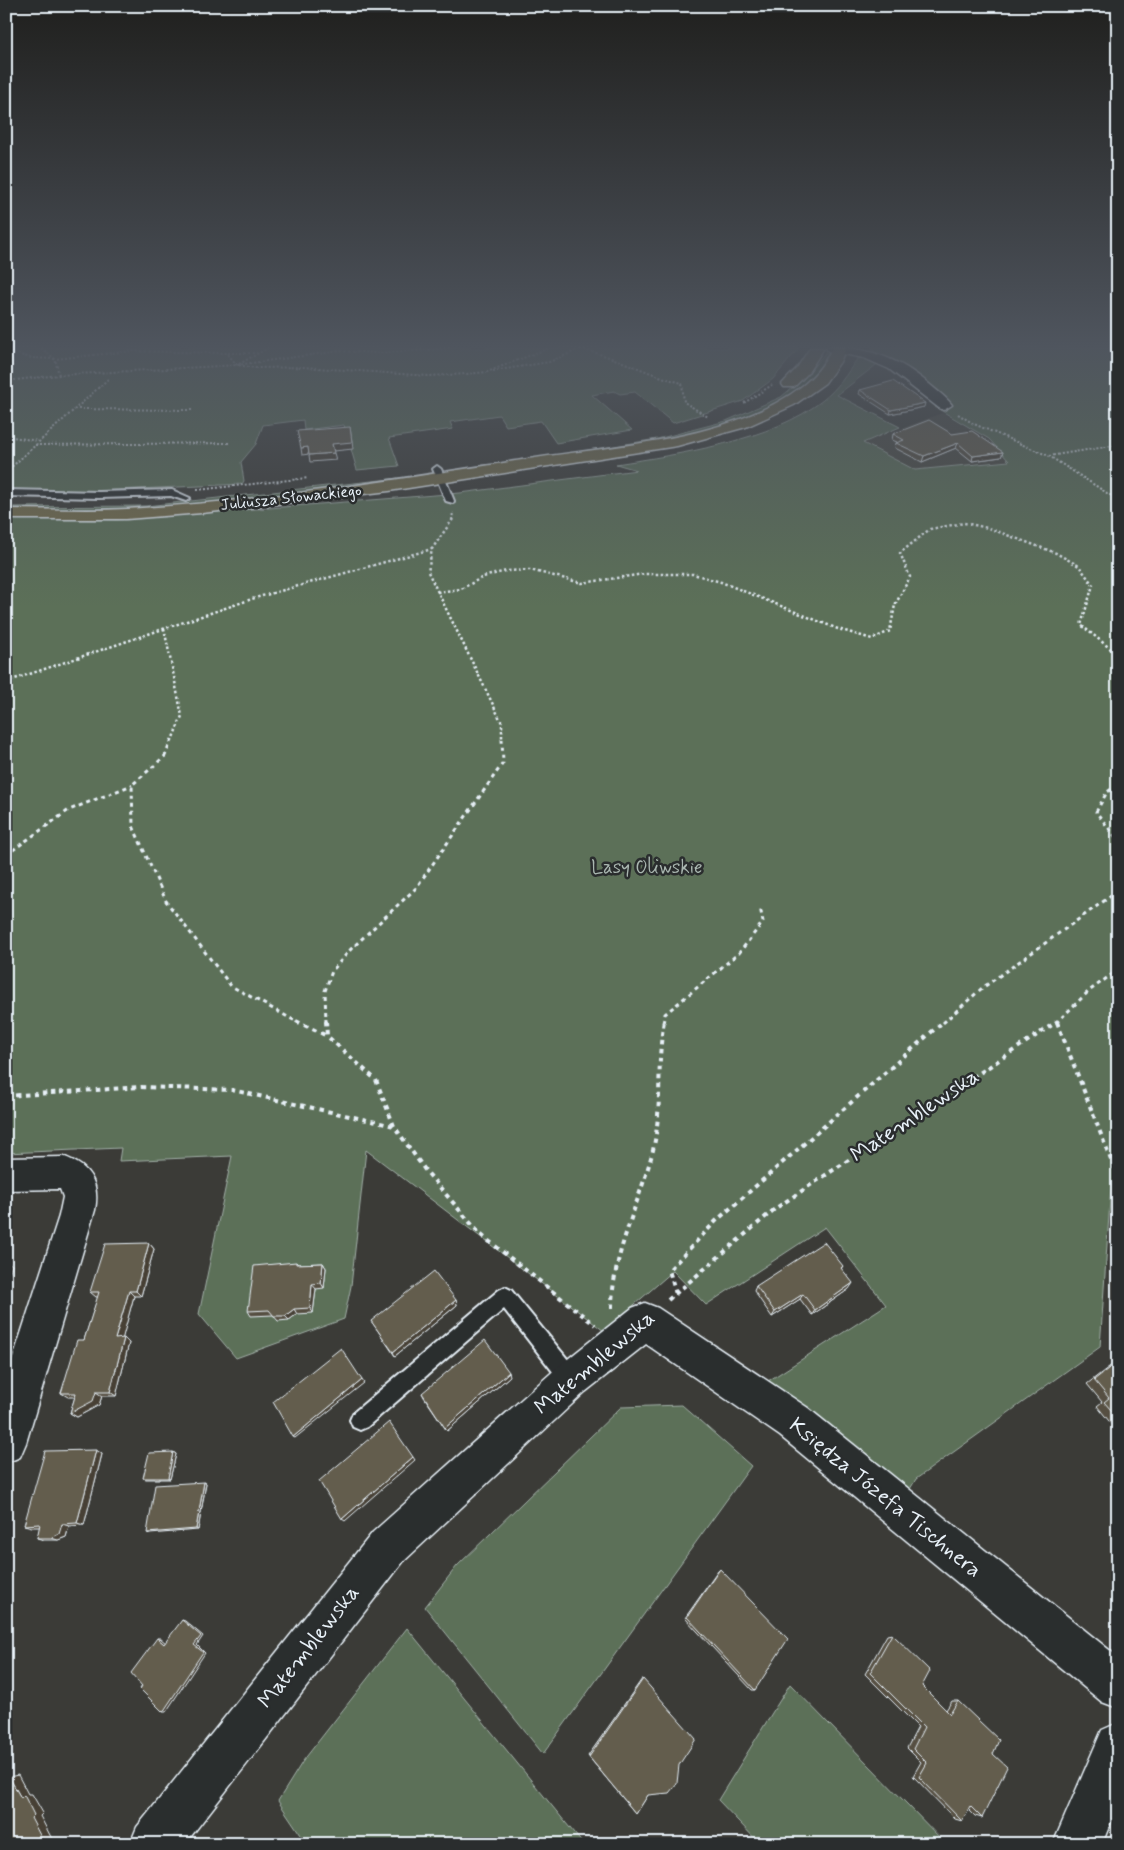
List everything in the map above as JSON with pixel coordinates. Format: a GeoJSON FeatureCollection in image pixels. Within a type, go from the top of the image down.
{"type":"FeatureCollection","features":[{"type":"Feature","properties":{"kind":"main road","name":"Juliusza Słowackiego"},"geometry":{"type":"LineString","coordinates":[[6,502],[106,503],[186,498],[439,474],[657,434]]}},
{"type":"Feature","properties":{"kind":"main road","name":"Juliusza Słowackiego"},"geometry":{"type":"LineString","coordinates":[[6,514],[126,514],[183,509],[677,441],[702,434]]}},
{"type":"Feature","properties":{"kind":"street"},"geometry":{"type":"LineString","coordinates":[[6,1174],[66,1173],[73,1179],[80,1192],[76,1216],[6,1443]]}},
{"type":"Feature","properties":{"kind":"street","name":"Matemblewska"},"geometry":{"type":"LineString","coordinates":[[154,1844],[388,1547],[572,1379],[625,1334]]}},
{"type":"Feature","properties":{"kind":"street","name":"Księdza Józefa Tischnera"},"geometry":{"type":"LineString","coordinates":[[625,1334],[794,1422],[1118,1686]]}},
{"type":"Feature","properties":{"kind":"street"},"geometry":{"type":"LineString","coordinates":[[1077,1844],[1118,1746]]}},
{"type":"Feature","properties":{"kind":"lane"},"geometry":{"type":"LineString","coordinates":[[439,474],[450,501]]}},
{"type":"Feature","properties":{"kind":"lane"},"geometry":{"type":"LineString","coordinates":[[6,494],[99,496],[172,493],[186,498]]}},
{"type":"Feature","properties":{"kind":"lane"},"geometry":{"type":"LineString","coordinates":[[360,1420],[505,1296],[572,1379]]}},
{"type":"Feature","properties":{"kind":"path"},"geometry":{"type":"LineString","coordinates":[[6,472],[47,434]]}},
{"type":"Feature","properties":{"kind":"path"},"geometry":{"type":"LineString","coordinates":[[998,434],[1049,456],[1118,500]]}},
{"type":"Feature","properties":{"kind":"path"},"geometry":{"type":"LineString","coordinates":[[6,436],[39,441]]}},
{"type":"Feature","properties":{"kind":"path"},"geometry":{"type":"LineString","coordinates":[[36,445],[229,443]]}},
{"type":"Feature","properties":{"kind":"path"},"geometry":{"type":"LineString","coordinates":[[1049,456],[1118,445]]}},
{"type":"Feature","properties":{"kind":"path"},"geometry":{"type":"LineString","coordinates":[[327,1036],[325,991],[332,971],[351,949],[416,888],[503,763],[502,723],[428,572],[432,549],[453,519],[450,501]]}},
{"type":"Feature","properties":{"kind":"path"},"geometry":{"type":"LineString","coordinates":[[437,592],[460,589],[483,577],[506,571],[530,570],[582,582],[644,574],[693,574],[721,582],[838,629],[872,639],[890,631],[895,605],[910,577],[900,553],[930,529],[964,523],[997,531],[1056,553],[1078,566],[1093,585],[1081,625],[1117,654],[1118,658]]}},
{"type":"Feature","properties":{"kind":"path"},"geometry":{"type":"LineString","coordinates":[[6,682],[255,598],[432,549]]}},
{"type":"Feature","properties":{"kind":"path"},"geometry":{"type":"LineString","coordinates":[[6,855],[69,810],[132,785],[165,756],[182,716],[164,628]]}},
{"type":"Feature","properties":{"kind":"path"},"geometry":{"type":"LineString","coordinates":[[1118,784],[1107,792],[1096,812],[1118,840]]}},
{"type":"Feature","properties":{"kind":"path"},"geometry":{"type":"LineString","coordinates":[[132,785],[133,826],[166,901],[231,986],[279,1013],[327,1036],[376,1080],[394,1126],[425,1170],[480,1234],[625,1334]]}},
{"type":"Feature","properties":{"kind":"path"},"geometry":{"type":"LineString","coordinates":[[676,1294],[669,1270],[716,1221],[981,989],[1118,891]]}},
{"type":"Feature","properties":{"kind":"path"},"geometry":{"type":"LineString","coordinates":[[625,1334],[612,1294],[622,1246],[653,1149],[660,1096],[659,1047],[666,1014],[739,953],[763,922],[760,907]]}},
{"type":"Feature","properties":{"kind":"path","name":"Matemblewska"},"geometry":{"type":"LineString","coordinates":[[625,1334],[676,1294],[776,1208],[1057,1022],[1089,992],[1118,970]]}},
{"type":"Feature","properties":{"kind":"path"},"geometry":{"type":"LineString","coordinates":[[1057,1022],[1118,1178]]}},
{"type":"Feature","properties":{"kind":"path"},"geometry":{"type":"LineString","coordinates":[[6,1096],[141,1087],[232,1090],[394,1126]]}},
{"type":"Feature","properties":{"kind":"shaded area"},"geometry":{"type":"Polygon","coordinates":[[[886,434],[981,434],[989,439],[1009,461],[915,470],[863,443],[886,434]]]}},
{"type":"Feature","properties":{"kind":"green space"},"geometry":{"type":"Polygon","coordinates":[[[6,434],[260,434],[256,444],[241,462],[244,481],[242,484],[94,491],[6,489],[6,434]]]}},
{"type":"Feature","properties":{"kind":"green space"},"geometry":{"type":"Polygon","coordinates":[[[347,434],[415,434],[389,438],[399,466],[357,470],[347,434]]]}},
{"type":"Feature","properties":{"kind":"green space"},"geometry":{"type":"Polygon","coordinates":[[[550,434],[607,434],[556,443],[550,434]]]}},
{"type":"Feature","properties":{"kind":"green space"},"geometry":{"type":"Polygon","coordinates":[[[675,434],[691,434],[465,470],[657,439],[675,434]]]}},
{"type":"Feature","properties":{"kind":"green space","name":"Lasy Oliwskie"},"geometry":{"type":"Polygon","coordinates":[[[756,434],[883,434],[863,443],[915,470],[1009,461],[989,439],[981,434],[1118,434],[1118,1176],[1111,1186],[1100,1347],[916,1479],[907,1494],[765,1383],[886,1305],[825,1227],[706,1305],[673,1271],[604,1331],[366,1150],[351,1286],[344,1319],[236,1358],[199,1314],[232,1156],[119,1161],[121,1148],[6,1153],[6,519],[117,520],[460,493],[637,470],[616,464],[668,456],[724,444],[756,434]]]}},
{"type":"Feature","properties":{"kind":"green space"},"geometry":{"type":"Polygon","coordinates":[[[426,475],[309,492],[191,505],[113,510],[6,509],[6,507],[146,506],[426,475]]]}},
{"type":"Feature","properties":{"kind":"green space"},"geometry":{"type":"Polygon","coordinates":[[[682,1405],[751,1466],[543,1754],[425,1607],[457,1566],[621,1407],[682,1405]]]}},
{"type":"Feature","properties":{"kind":"green space"},"geometry":{"type":"Polygon","coordinates":[[[407,1628],[583,1844],[307,1844],[278,1801],[303,1761],[407,1628]]]}},
{"type":"Feature","properties":{"kind":"green space"},"geometry":{"type":"Polygon","coordinates":[[[790,1684],[946,1844],[760,1844],[718,1800],[790,1684]]]}},
{"type":"Feature","properties":{"kind":"building"},"geometry":{"type":"Polygon","coordinates":[[[298,434],[351,434],[352,442],[332,444],[334,453],[309,455],[308,447],[301,448],[298,434]]]}},
{"type":"Feature","properties":{"kind":"building"},"geometry":{"type":"Polygon","coordinates":[[[894,434],[977,434],[1003,452],[973,456],[958,443],[924,456],[896,443],[904,440],[894,434]]]}},
{"type":"Feature","properties":{"kind":"building"},"geometry":{"type":"Polygon","coordinates":[[[824,1242],[843,1266],[841,1268],[853,1283],[815,1310],[803,1294],[775,1312],[756,1286],[824,1242]]]}},
{"type":"Feature","properties":{"kind":"building"},"geometry":{"type":"Polygon","coordinates":[[[149,1243],[136,1291],[129,1291],[115,1339],[124,1338],[110,1392],[96,1392],[93,1401],[70,1413],[76,1393],[61,1393],[77,1340],[84,1340],[99,1292],[90,1292],[105,1244],[149,1243]]]}},
{"type":"Feature","properties":{"kind":"building"},"geometry":{"type":"Polygon","coordinates":[[[296,1262],[296,1264],[323,1263],[321,1283],[312,1284],[310,1308],[294,1309],[285,1316],[274,1316],[269,1310],[248,1311],[254,1266],[296,1262]]]}},
{"type":"Feature","properties":{"kind":"building"},"geometry":{"type":"Polygon","coordinates":[[[434,1271],[456,1300],[393,1352],[371,1321],[434,1271]]]}},
{"type":"Feature","properties":{"kind":"building"},"geometry":{"type":"Polygon","coordinates":[[[485,1340],[509,1372],[445,1428],[422,1393],[485,1340]]]}},
{"type":"Feature","properties":{"kind":"building"},"geometry":{"type":"Polygon","coordinates":[[[341,1348],[362,1380],[293,1437],[273,1402],[341,1348]]]}},
{"type":"Feature","properties":{"kind":"building"},"geometry":{"type":"Polygon","coordinates":[[[1118,1361],[1118,1418],[1104,1402],[1109,1398],[1094,1380],[1118,1361]]]}},
{"type":"Feature","properties":{"kind":"building"},"geometry":{"type":"Polygon","coordinates":[[[389,1422],[413,1457],[342,1519],[319,1481],[389,1422]]]}},
{"type":"Feature","properties":{"kind":"building"},"geometry":{"type":"Polygon","coordinates":[[[96,1450],[77,1523],[62,1524],[59,1534],[51,1538],[37,1538],[40,1524],[24,1525],[45,1451],[96,1450]]]}},
{"type":"Feature","properties":{"kind":"building"},"geometry":{"type":"Polygon","coordinates":[[[173,1452],[168,1478],[143,1478],[149,1453],[173,1452]]]}},
{"type":"Feature","properties":{"kind":"building"},"geometry":{"type":"Polygon","coordinates":[[[204,1482],[196,1529],[147,1533],[155,1485],[204,1482]]]}},
{"type":"Feature","properties":{"kind":"building"},"geometry":{"type":"Polygon","coordinates":[[[720,1569],[788,1639],[755,1690],[687,1617],[720,1569]]]}},
{"type":"Feature","properties":{"kind":"building"},"geometry":{"type":"Polygon","coordinates":[[[182,1620],[201,1636],[194,1645],[203,1652],[163,1712],[140,1689],[142,1686],[131,1673],[157,1638],[164,1644],[182,1620]]]}},
{"type":"Feature","properties":{"kind":"building"},"geometry":{"type":"Polygon","coordinates":[[[892,1634],[930,1671],[922,1686],[950,1714],[958,1701],[999,1740],[993,1754],[1007,1767],[982,1818],[970,1806],[962,1821],[919,1777],[927,1763],[913,1749],[924,1727],[870,1673],[892,1634]]]}},
{"type":"Feature","properties":{"kind":"building"},"geometry":{"type":"Polygon","coordinates":[[[643,1679],[696,1739],[679,1765],[677,1783],[669,1793],[648,1795],[636,1814],[589,1757],[643,1679]]]}},
{"type":"Feature","properties":{"kind":"building"},"geometry":{"type":"Polygon","coordinates":[[[9,1777],[21,1798],[24,1795],[34,1815],[31,1818],[43,1841],[41,1844],[6,1844],[6,1780],[9,1777]]]}}]}
